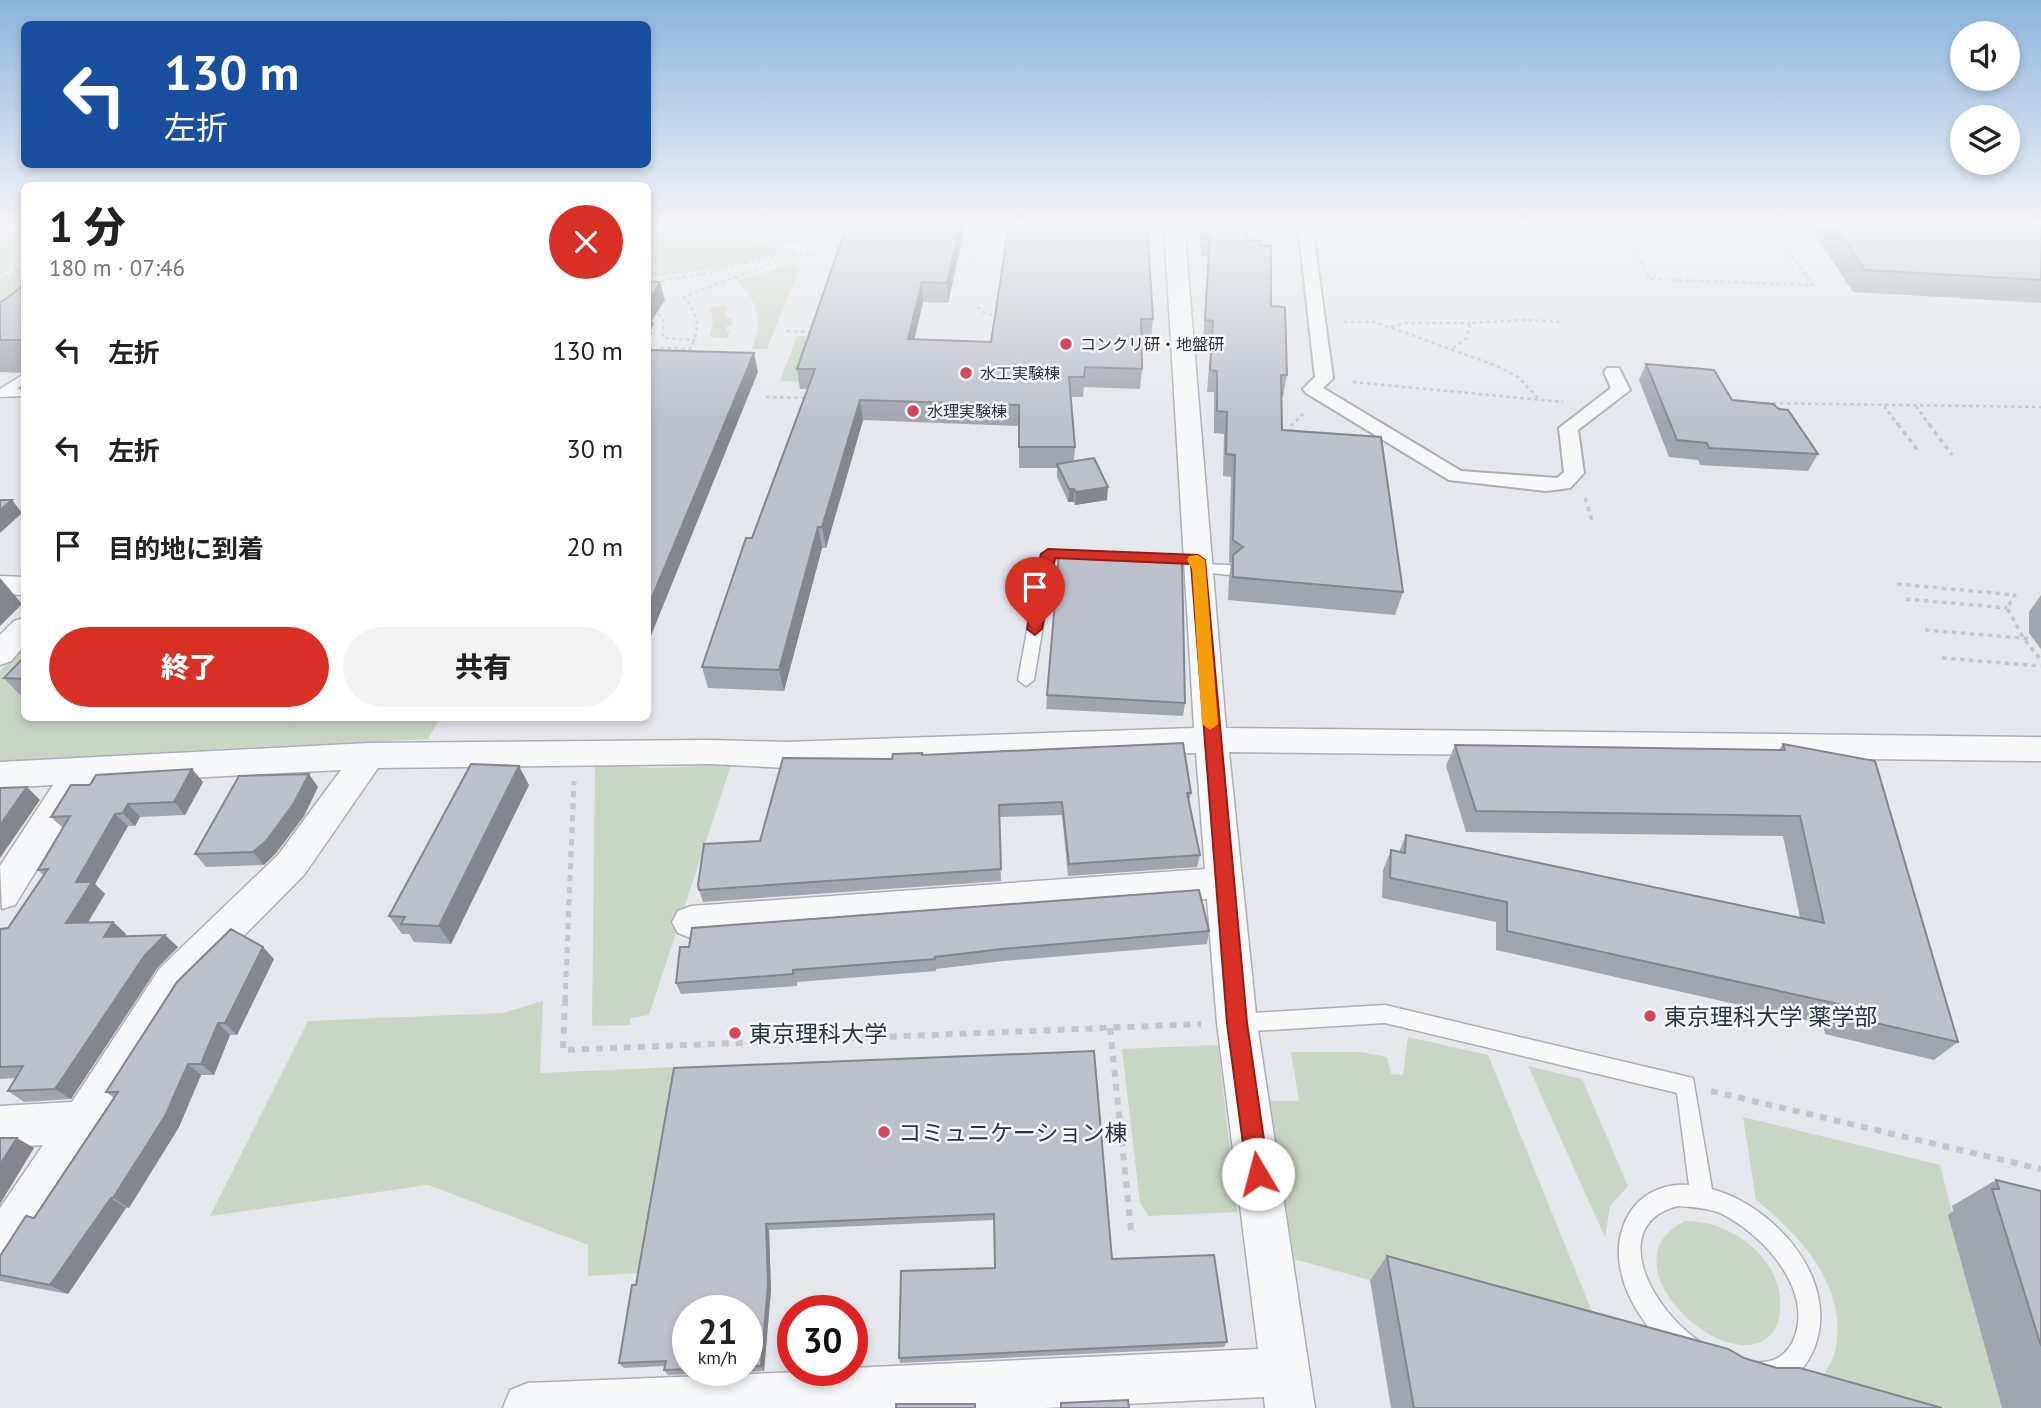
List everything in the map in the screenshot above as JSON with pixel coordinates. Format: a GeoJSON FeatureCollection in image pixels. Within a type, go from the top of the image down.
{"type":"FeatureCollection","features":[{"type":"Feature","properties":{"kind":"street"},"geometry":{"type":"LineString","coordinates":[[528,1408],[1287,1390],[1237,1023],[1211,740],[1179,291]]}},
{"type":"Feature","properties":{"kind":"street"},"geometry":{"type":"LineString","coordinates":[[1314,291],[1318,321],[1318,383],[1456,476],[1546,485],[1563,484],[1574,473],[1568,428],[1621,390],[1613,372]]}},
{"type":"Feature","properties":{"kind":"street"},"geometry":{"type":"LineString","coordinates":[[0,585],[21,586]]}},
{"type":"Feature","properties":{"kind":"street"},"geometry":{"type":"LineString","coordinates":[[0,654],[21,631]]}},
{"type":"Feature","properties":{"kind":"street"},"geometry":{"type":"LineString","coordinates":[[0,775],[369,756],[711,752],[786,755],[1211,740],[2041,749]]}},
{"type":"Feature","properties":{"kind":"street"},"geometry":{"type":"LineString","coordinates":[[0,1248],[174,980],[291,865],[369,756]]}},
{"type":"Feature","properties":{"kind":"street"},"geometry":{"type":"LineString","coordinates":[[2,894],[80,771]]}},
{"type":"Feature","properties":{"kind":"street"},"geometry":{"type":"LineString","coordinates":[[691,922],[1225,883]]}},
{"type":"Feature","properties":{"kind":"street"},"geometry":{"type":"LineString","coordinates":[[0,1127],[84,1122]]}},
{"type":"Feature","properties":{"kind":"lane"},"geometry":{"type":"LineString","coordinates":[[3,393],[21,379]]}},
{"type":"Feature","properties":{"kind":"lane"},"geometry":{"type":"LineString","coordinates":[[3,393],[21,393]]}},
{"type":"Feature","properties":{"kind":"lane"},"geometry":{"type":"LineString","coordinates":[[1026,680],[1048,554],[1198,564],[1229,570]]}},
{"type":"Feature","properties":{"kind":"lane"},"geometry":{"type":"LineString","coordinates":[[1237,1023],[1385,1014],[1686,1086],[1702,1196]]}},
{"type":"Feature","properties":{"kind":"lane"},"geometry":{"type":"LineString","coordinates":[[1678,1195],[1702,1196],[1728,1205],[1753,1220],[1794,1266],[1807,1293],[1810,1319],[1806,1342],[1794,1361],[1775,1372],[1750,1376],[1722,1369],[1695,1355],[1662,1326],[1649,1309],[1636,1282],[1630,1256],[1632,1233],[1641,1214],[1657,1201],[1678,1195]]}},
{"type":"Feature","properties":{"kind":"path"},"geometry":{"type":"LineString","coordinates":[[651,352],[660,348],[690,349],[695,340],[699,319],[696,310],[684,297],[700,291]]}},
{"type":"Feature","properties":{"kind":"path"},"geometry":{"type":"LineString","coordinates":[[651,306],[661,314],[665,326],[663,338],[695,340]]}},
{"type":"Feature","properties":{"kind":"path"},"geometry":{"type":"LineString","coordinates":[[977,307],[986,314],[1000,315]]}},
{"type":"Feature","properties":{"kind":"path"},"geometry":{"type":"LineString","coordinates":[[1389,327],[1404,323],[1523,320],[1560,322]]}},
{"type":"Feature","properties":{"kind":"path"},"geometry":{"type":"LineString","coordinates":[[1318,321],[1375,322],[1452,349],[1518,377],[1540,400]]}},
{"type":"Feature","properties":{"kind":"path"},"geometry":{"type":"LineString","coordinates":[[1452,349],[1467,338],[1470,323]]}},
{"type":"Feature","properties":{"kind":"path"},"geometry":{"type":"LineString","coordinates":[[787,331],[818,332]]}},
{"type":"Feature","properties":{"kind":"path"},"geometry":{"type":"LineString","coordinates":[[1291,438],[1290,426],[1305,412],[1318,383],[1363,384],[1598,406]]}},
{"type":"Feature","properties":{"kind":"path"},"geometry":{"type":"LineString","coordinates":[[766,397],[817,398]]}},
{"type":"Feature","properties":{"kind":"path"},"geometry":{"type":"LineString","coordinates":[[1750,403],[2041,407]]}},
{"type":"Feature","properties":{"kind":"path"},"geometry":{"type":"LineString","coordinates":[[1884,405],[1919,452]]}},
{"type":"Feature","properties":{"kind":"path"},"geometry":{"type":"LineString","coordinates":[[1915,405],[1952,455]]}},
{"type":"Feature","properties":{"kind":"path"},"geometry":{"type":"LineString","coordinates":[[1897,584],[2015,595],[2007,608]]}},
{"type":"Feature","properties":{"kind":"path"},"geometry":{"type":"LineString","coordinates":[[1906,599],[2007,608]]}},
{"type":"Feature","properties":{"kind":"path"},"geometry":{"type":"LineString","coordinates":[[2007,608],[2024,639],[2041,660]]}},
{"type":"Feature","properties":{"kind":"path"},"geometry":{"type":"LineString","coordinates":[[1925,630],[2033,639]]}},
{"type":"Feature","properties":{"kind":"path"},"geometry":{"type":"LineString","coordinates":[[1942,658],[2041,666]]}},
{"type":"Feature","properties":{"kind":"path"},"geometry":{"type":"LineString","coordinates":[[575,755],[563,1050],[1237,1023]]}},
{"type":"Feature","properties":{"kind":"path"},"geometry":{"type":"LineString","coordinates":[[1110,1028],[1131,1230]]}},
{"type":"Feature","properties":{"kind":"path"},"geometry":{"type":"LineString","coordinates":[[1686,1086],[2041,1170]]}},
{"type":"Feature","properties":{"kind":"green space"},"geometry":{"type":"Polygon","coordinates":[[[0,291],[21,291],[21,302],[0,312],[0,291]]]}},
{"type":"Feature","properties":{"kind":"green space"},"geometry":{"type":"Polygon","coordinates":[[[746,291],[790,291],[767,349],[752,349],[758,321],[746,291]]]}},
{"type":"Feature","properties":{"kind":"green space"},"geometry":{"type":"Polygon","coordinates":[[[725,304],[729,310],[725,311],[726,318],[732,318],[732,325],[727,326],[725,331],[730,331],[727,338],[710,337],[713,321],[710,308],[725,304]]]}},
{"type":"Feature","properties":{"kind":"green space"},"geometry":{"type":"Polygon","coordinates":[[[797,336],[817,336],[812,382],[780,381],[797,336]]]}},
{"type":"Feature","properties":{"kind":"green space"},"geometry":{"type":"Polygon","coordinates":[[[21,648],[21,721],[438,721],[428,739],[0,763],[0,671],[21,648]]]}},
{"type":"Feature","properties":{"kind":"green space"},"geometry":{"type":"Polygon","coordinates":[[[595,765],[655,768],[731,765],[649,1015],[630,1018],[630,1025],[592,1026],[595,765]]]}},
{"type":"Feature","properties":{"kind":"green space"},"geometry":{"type":"Polygon","coordinates":[[[543,1001],[540,1073],[677,1067],[641,1273],[588,1276],[588,1245],[428,1185],[210,1216],[308,1021],[503,1013],[543,1001]]]}},
{"type":"Feature","properties":{"kind":"green space"},"geometry":{"type":"Polygon","coordinates":[[[1408,1037],[1488,1055],[1606,1346],[1294,1259],[1270,1101],[1299,1101],[1291,1052],[1361,1052],[1387,1057],[1391,1074],[1403,1075],[1408,1037]]]}},
{"type":"Feature","properties":{"kind":"green space"},"geometry":{"type":"Polygon","coordinates":[[[1218,1045],[1237,1212],[1149,1216],[1140,1203],[1122,1049],[1218,1045]]]}},
{"type":"Feature","properties":{"kind":"green space"},"geometry":{"type":"Polygon","coordinates":[[[1528,1066],[1582,1079],[1628,1186],[1610,1206],[1605,1237],[1528,1066]]]}},
{"type":"Feature","properties":{"kind":"green space"},"geometry":{"type":"Polygon","coordinates":[[[1743,1117],[1940,1165],[2002,1408],[1833,1408],[1823,1376],[1835,1352],[1838,1329],[1835,1307],[1818,1266],[1805,1247],[1756,1200],[1743,1117]]]}},
{"type":"Feature","properties":{"kind":"green space"},"geometry":{"type":"Polygon","coordinates":[[[1685,1221],[1717,1226],[1732,1233],[1747,1242],[1769,1267],[1780,1298],[1779,1318],[1775,1329],[1757,1343],[1733,1343],[1707,1333],[1683,1314],[1665,1290],[1657,1264],[1662,1240],[1685,1221]]]}},
{"type":"Feature","properties":{"kind":"building"},"geometry":{"type":"Polygon","coordinates":[[[16,291],[21,291],[21,340],[0,340],[0,303],[16,291]]]}},
{"type":"Feature","properties":{"kind":"building"},"geometry":{"type":"Polygon","coordinates":[[[824,291],[920,291],[908,339],[991,342],[999,291],[1151,291],[1153,319],[1141,319],[1142,369],[1085,367],[1084,377],[1069,377],[1075,447],[1019,447],[1019,405],[860,400],[822,527],[818,527],[779,670],[702,667],[746,538],[752,538],[815,369],[797,369],[824,291]]]}},
{"type":"Feature","properties":{"kind":"building"},"geometry":{"type":"Polygon","coordinates":[[[1207,291],[1271,291],[1271,306],[1285,307],[1287,375],[1281,375],[1282,430],[1381,437],[1403,592],[1233,577],[1233,555],[1243,547],[1233,540],[1235,455],[1226,454],[1227,412],[1217,411],[1217,371],[1210,370],[1213,321],[1205,320],[1207,291]]]}},
{"type":"Feature","properties":{"kind":"building"},"geometry":{"type":"Polygon","coordinates":[[[651,350],[754,353],[651,600],[651,350]]]}},
{"type":"Feature","properties":{"kind":"building"},"geometry":{"type":"Polygon","coordinates":[[[1646,364],[1714,370],[1732,400],[1773,404],[1779,409],[1788,410],[1818,454],[1709,448],[1707,443],[1677,440],[1646,364]]]}},
{"type":"Feature","properties":{"kind":"building"},"geometry":{"type":"Polygon","coordinates":[[[1094,458],[1108,487],[1076,492],[1069,489],[1057,464],[1094,458]]]}},
{"type":"Feature","properties":{"kind":"building"},"geometry":{"type":"Polygon","coordinates":[[[0,500],[12,500],[0,510],[0,500]]]}},
{"type":"Feature","properties":{"kind":"building"},"geometry":{"type":"Polygon","coordinates":[[[1059,555],[1182,563],[1185,703],[1047,695],[1059,555]]]}},
{"type":"Feature","properties":{"kind":"building"},"geometry":{"type":"Polygon","coordinates":[[[21,660],[21,679],[4,678],[21,660]]]}},
{"type":"Feature","properties":{"kind":"building"},"geometry":{"type":"Polygon","coordinates":[[[1183,743],[1191,793],[1187,793],[1200,855],[1069,864],[1062,802],[999,805],[1001,869],[699,890],[704,844],[760,841],[783,758],[892,759],[893,754],[1183,743]]]}},
{"type":"Feature","properties":{"kind":"building"},"geometry":{"type":"Polygon","coordinates":[[[1783,744],[1875,761],[1958,1042],[1845,1016],[1843,1005],[1507,931],[1507,902],[1390,878],[1391,850],[1405,853],[1406,835],[1824,923],[1800,816],[1476,811],[1455,745],[1785,750],[1783,744]]]}},
{"type":"Feature","properties":{"kind":"building"},"geometry":{"type":"Polygon","coordinates":[[[471,764],[519,766],[439,926],[401,924],[405,917],[389,916],[471,764]]]}},
{"type":"Feature","properties":{"kind":"building"},"geometry":{"type":"Polygon","coordinates":[[[192,769],[174,802],[128,804],[123,813],[115,814],[76,882],[92,882],[66,923],[113,922],[104,937],[165,935],[145,955],[55,1089],[8,1091],[23,1066],[0,1067],[0,929],[8,928],[48,869],[38,870],[70,816],[51,817],[71,785],[90,785],[96,775],[192,769]]]}},
{"type":"Feature","properties":{"kind":"building"},"geometry":{"type":"Polygon","coordinates":[[[309,774],[294,803],[266,841],[253,852],[195,854],[239,776],[309,774]]]}},
{"type":"Feature","properties":{"kind":"building"},"geometry":{"type":"Polygon","coordinates":[[[27,787],[0,825],[0,788],[27,787]]]}},
{"type":"Feature","properties":{"kind":"building"},"geometry":{"type":"Polygon","coordinates":[[[1199,890],[1209,931],[1002,949],[935,959],[793,970],[793,974],[676,983],[680,947],[689,947],[692,928],[1199,890]]]}},
{"type":"Feature","properties":{"kind":"building"},"geometry":{"type":"Polygon","coordinates":[[[231,929],[263,947],[225,1023],[218,1023],[201,1064],[188,1064],[165,1116],[113,1198],[50,1285],[0,1275],[0,1256],[26,1216],[34,1218],[118,1092],[106,1092],[177,982],[231,929]]]}},
{"type":"Feature","properties":{"kind":"building"},"geometry":{"type":"Polygon","coordinates":[[[1094,1051],[1112,1259],[1214,1255],[1227,1342],[899,1358],[901,1271],[995,1268],[994,1214],[766,1224],[768,1284],[763,1343],[763,1295],[672,1295],[672,1370],[664,1370],[666,1361],[619,1363],[632,1285],[636,1285],[674,1068],[1094,1051]]]}},
{"type":"Feature","properties":{"kind":"building"},"geometry":{"type":"Polygon","coordinates":[[[0,1138],[17,1138],[0,1165],[0,1138]]]}},
{"type":"Feature","properties":{"kind":"building"},"geometry":{"type":"Polygon","coordinates":[[[1996,1180],[2041,1191],[2041,1346],[1992,1189],[1999,1189],[1996,1180]]]}},
{"type":"Feature","properties":{"kind":"building"},"geometry":{"type":"Polygon","coordinates":[[[1387,1256],[1728,1349],[1744,1358],[1777,1368],[1800,1368],[1942,1408],[1414,1408],[1387,1256]]]}},
{"type":"Feature","properties":{"kind":"building"},"geometry":{"type":"Polygon","coordinates":[[[1128,1400],[1129,1408],[1061,1408],[1061,1403],[1128,1400]]]}},
{"type":"Feature","properties":{"kind":"building"},"geometry":{"type":"Polygon","coordinates":[[[896,1404],[975,1404],[975,1408],[896,1408],[896,1404]]]}},
{"type":"Feature","properties":{"kind":"slow traffic"},"geometry":{"type":"LineString","coordinates":[[1194,560],[1198,560],[1199,569],[1210,724]]}},
{"type":"Feature","properties":{"kind":"place","name":"コンクリ研・地盤研"},"geometry":{"type":"Point","coordinates":[1066,344]}},
{"type":"Feature","properties":{"kind":"place","name":"水工実験棟"},"geometry":{"type":"Point","coordinates":[966,373]}},
{"type":"Feature","properties":{"kind":"place","name":"水理実験棟"},"geometry":{"type":"Point","coordinates":[913,411]}},
{"type":"Feature","properties":{"kind":"place","name":"東京理科大学 薬学部"},"geometry":{"type":"Point","coordinates":[1650,1016]}},
{"type":"Feature","properties":{"kind":"place","name":"東京理科大学"},"geometry":{"type":"Point","coordinates":[735,1033]}},
{"type":"Feature","properties":{"kind":"place","name":"コミュニケーション棟"},"geometry":{"type":"Point","coordinates":[884,1132]}},
{"type":"Feature","properties":{"kind":"route"},"geometry":{"type":"LineString","coordinates":[[1035,629],[1048,554],[1198,560],[1211,740],[1237,1023],[1258,1174]]}}]}
